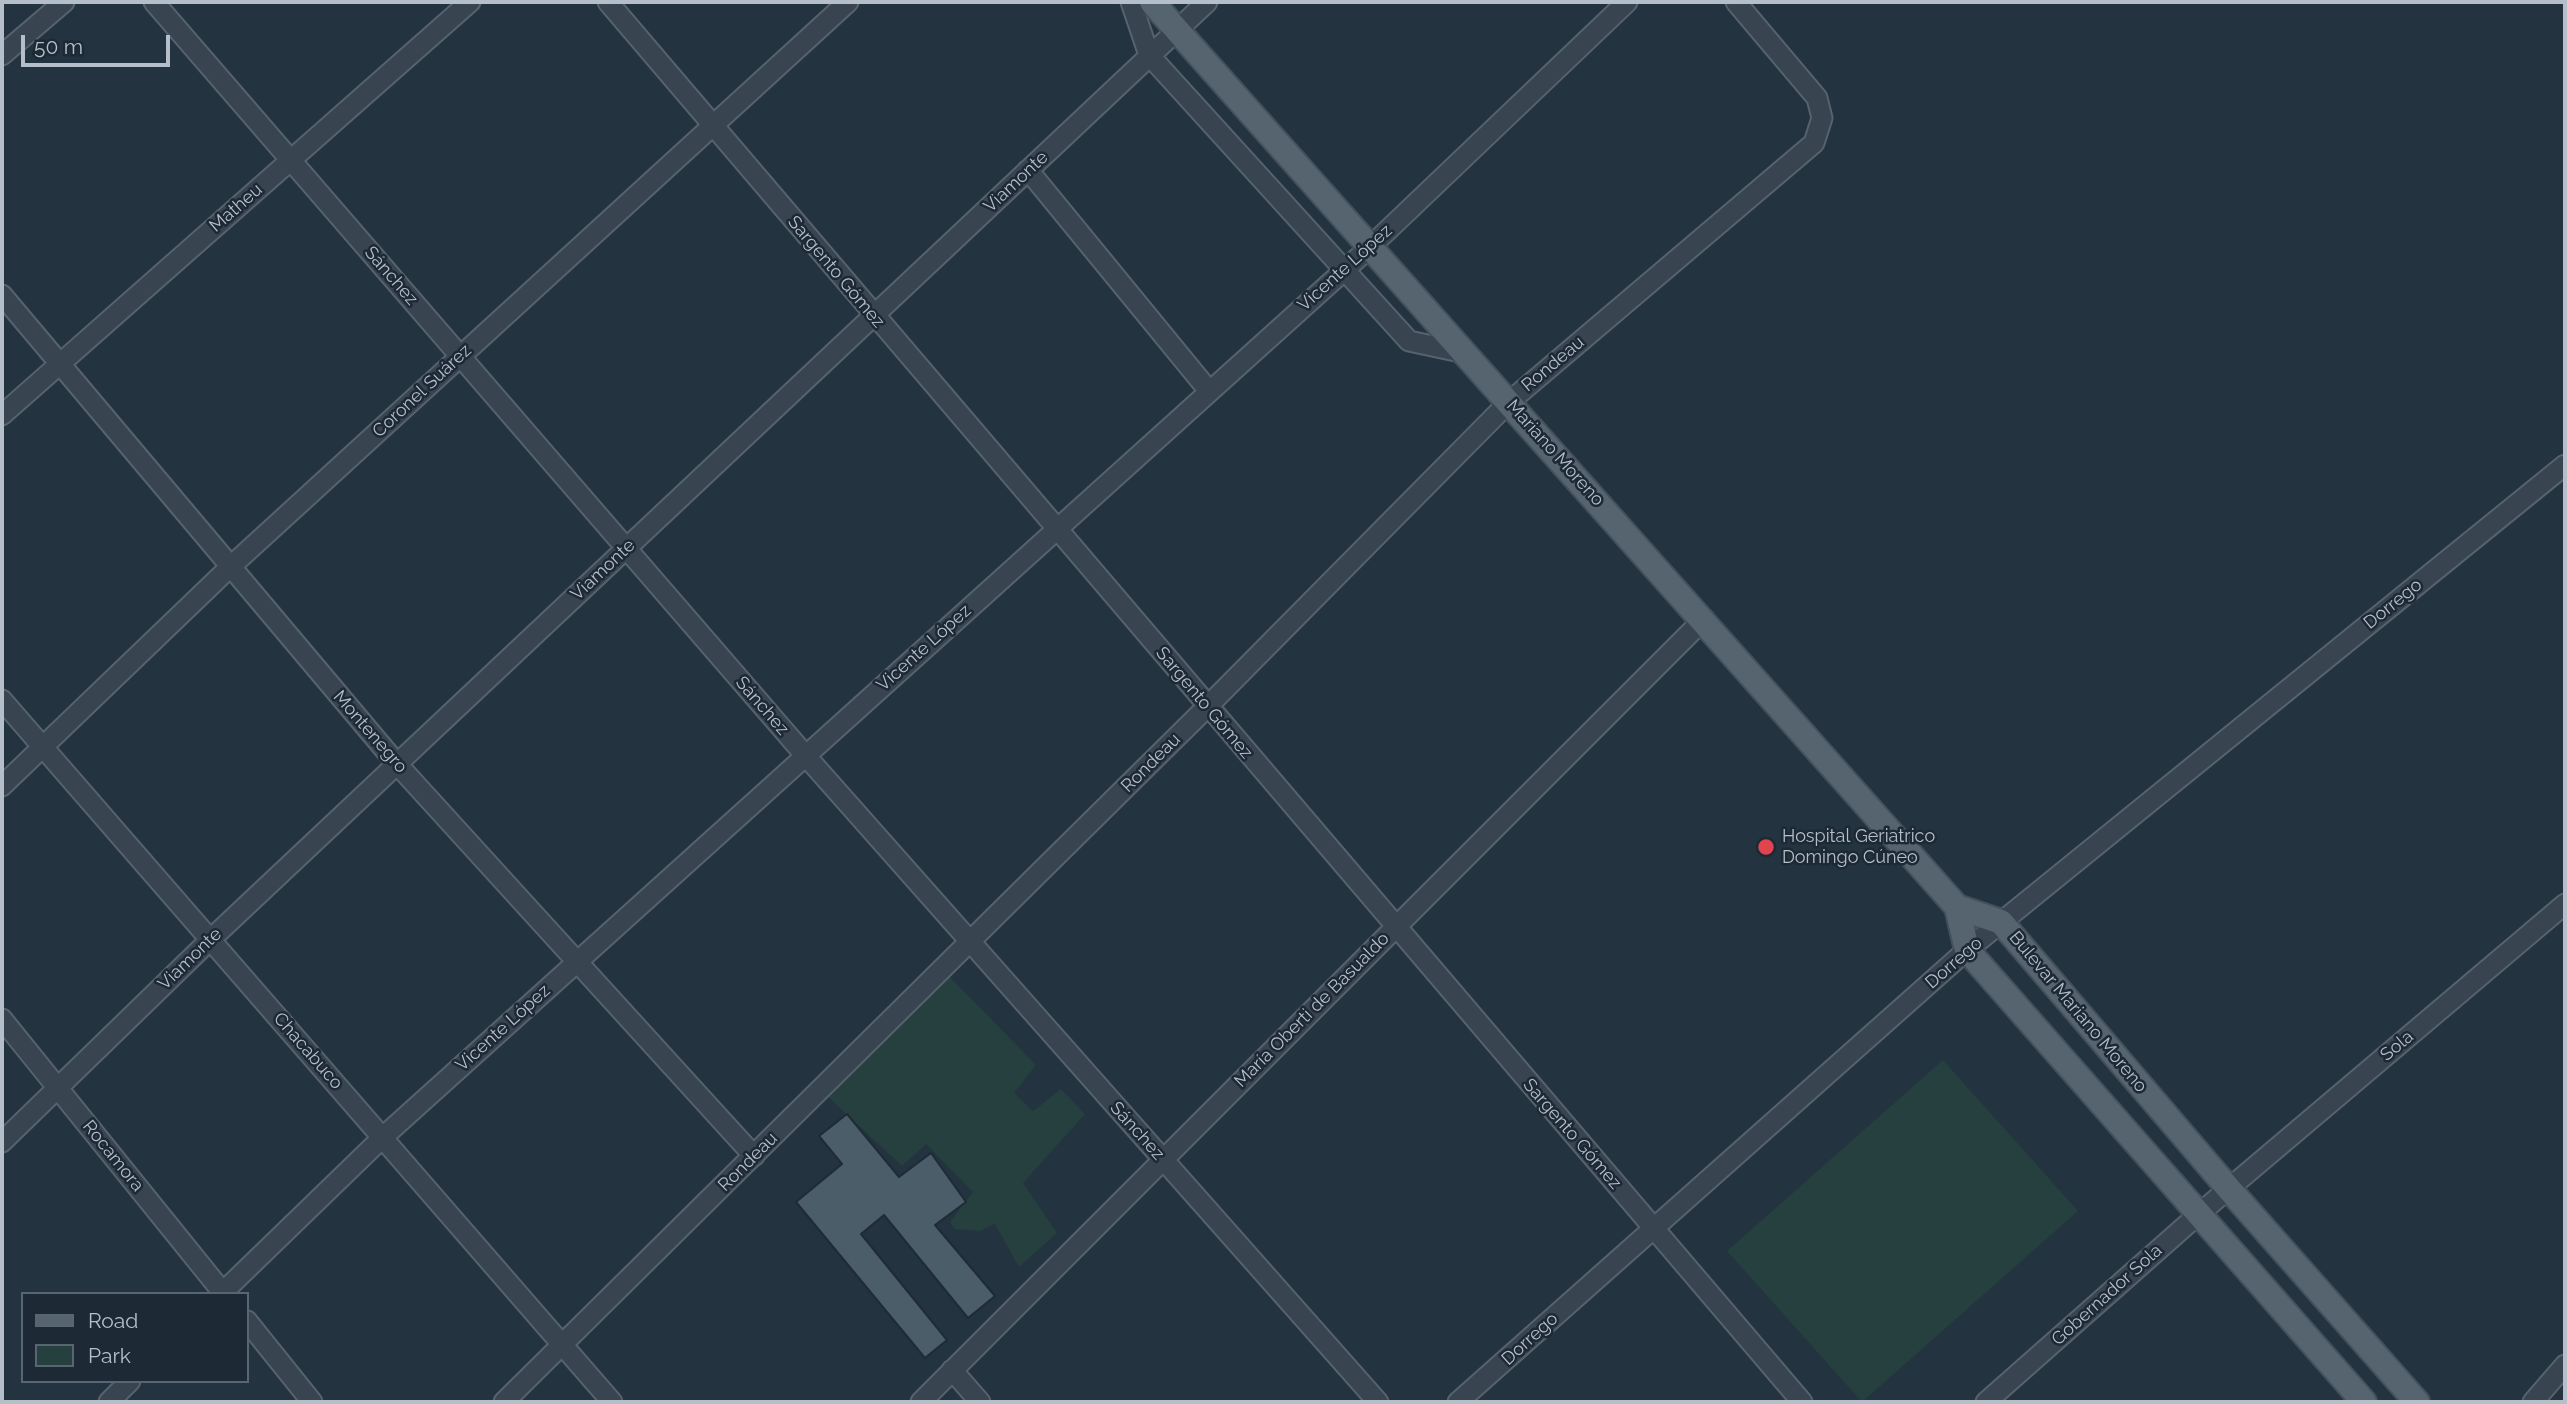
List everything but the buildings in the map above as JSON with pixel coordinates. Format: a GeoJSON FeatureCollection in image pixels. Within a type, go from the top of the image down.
{"type":"FeatureCollection","features":[{"type":"Feature","properties":{"kind":"main road","name":"Mariano Moreno"},"geometry":{"type":"LineString","coordinates":[[1152,2],[1178,28],[1369,248],[1509,401],[1957,907]]}},
{"type":"Feature","properties":{"kind":"main road","name":"Bulevar Mariano Moreno"},"geometry":{"type":"LineString","coordinates":[[1957,907],[2001,922],[2229,1189],[2417,1402]]}},
{"type":"Feature","properties":{"kind":"main road"},"geometry":{"type":"LineString","coordinates":[[1957,907],[1968,950],[2364,1402]]}},
{"type":"Feature","properties":{"kind":"street"},"geometry":{"type":"LineString","coordinates":[[2,55],[64,2]]}},
{"type":"Feature","properties":{"kind":"street","name":"Sánchez"},"geometry":{"type":"LineString","coordinates":[[154,2],[805,755],[1378,1402]]}},
{"type":"Feature","properties":{"kind":"street","name":"Matheu"},"geometry":{"type":"LineString","coordinates":[[2,415],[470,2]]}},
{"type":"Feature","properties":{"kind":"street","name":"Sargento Gómez"},"geometry":{"type":"LineString","coordinates":[[608,2],[1207,708],[1802,1402]]}},
{"type":"Feature","properties":{"kind":"street","name":"Coronel Suárez"},"geometry":{"type":"LineString","coordinates":[[2,786],[229,568],[848,2]]}},
{"type":"Feature","properties":{"kind":"street"},"geometry":{"type":"LineString","coordinates":[[1131,2],[1149,55],[1409,341],[1465,353]]}},
{"type":"Feature","properties":{"kind":"street","name":"Viamonte"},"geometry":{"type":"LineString","coordinates":[[2,1142],[211,939],[1207,2]]}},
{"type":"Feature","properties":{"kind":"street","name":"Vicente López"},"geometry":{"type":"LineString","coordinates":[[224,1292],[383,1137],[1369,248],[1627,2]]}},
{"type":"Feature","properties":{"kind":"street","name":"Rondeau"},"geometry":{"type":"LineString","coordinates":[[504,1402],[1207,708],[1509,401],[1814,143],[1822,118],[1817,98],[1736,2]]}},
{"type":"Feature","properties":{"kind":"street"},"geometry":{"type":"LineString","coordinates":[[1028,170],[1209,391]]}},
{"type":"Feature","properties":{"kind":"street","name":"Montenegro"},"geometry":{"type":"LineString","coordinates":[[2,295],[229,568],[397,764],[754,1156]]}},
{"type":"Feature","properties":{"kind":"street","name":"Dorrego"},"geometry":{"type":"LineString","coordinates":[[1458,1402],[2001,922],[2565,465]]}},
{"type":"Feature","properties":{"kind":"street","name":"María Oberti de Basualdo"},"geometry":{"type":"LineString","coordinates":[[921,1402],[1703,619]]}},
{"type":"Feature","properties":{"kind":"street","name":"Chacabuco"},"geometry":{"type":"LineString","coordinates":[[2,700],[612,1402]]}},
{"type":"Feature","properties":{"kind":"street","name":"Sola"},"geometry":{"type":"LineString","coordinates":[[2229,1189],[2565,904]]}},
{"type":"Feature","properties":{"kind":"street","name":"Rocamora"},"geometry":{"type":"LineString","coordinates":[[2,1019],[222,1292]]}},
{"type":"Feature","properties":{"kind":"street","name":"Gobernador Sola"},"geometry":{"type":"LineString","coordinates":[[1986,1402],[2229,1189]]}},
{"type":"Feature","properties":{"kind":"street"},"geometry":{"type":"LineString","coordinates":[[248,1322],[312,1402]]}},
{"type":"Feature","properties":{"kind":"street"},"geometry":{"type":"LineString","coordinates":[[2533,1402],[2565,1365]]}},
{"type":"Feature","properties":{"kind":"street"},"geometry":{"type":"LineString","coordinates":[[952,1370],[981,1402]]}},
{"type":"Feature","properties":{"kind":"street"},"geometry":{"type":"LineString","coordinates":[[108,1402],[128,1383]]}},
{"type":"Feature","properties":{"kind":"green space"},"geometry":{"type":"Polygon","coordinates":[[[948,975],[1036,1065],[1014,1093],[1033,1111],[1061,1089],[1085,1114],[1023,1183],[1057,1233],[1019,1267],[995,1224],[980,1231],[955,1229],[950,1222],[973,1192],[926,1144],[902,1166],[825,1094],[948,975]]]}},
{"type":"Feature","properties":{"kind":"green space"},"geometry":{"type":"Polygon","coordinates":[[[1943,1060],[2078,1211],[1862,1402],[1727,1251],[1943,1060]]]}},
{"type":"Feature","properties":{"kind":"place","name":"Hospital Geriatrico Domingo Cúneo"},"geometry":{"type":"Point","coordinates":[1766,847]}}]}
